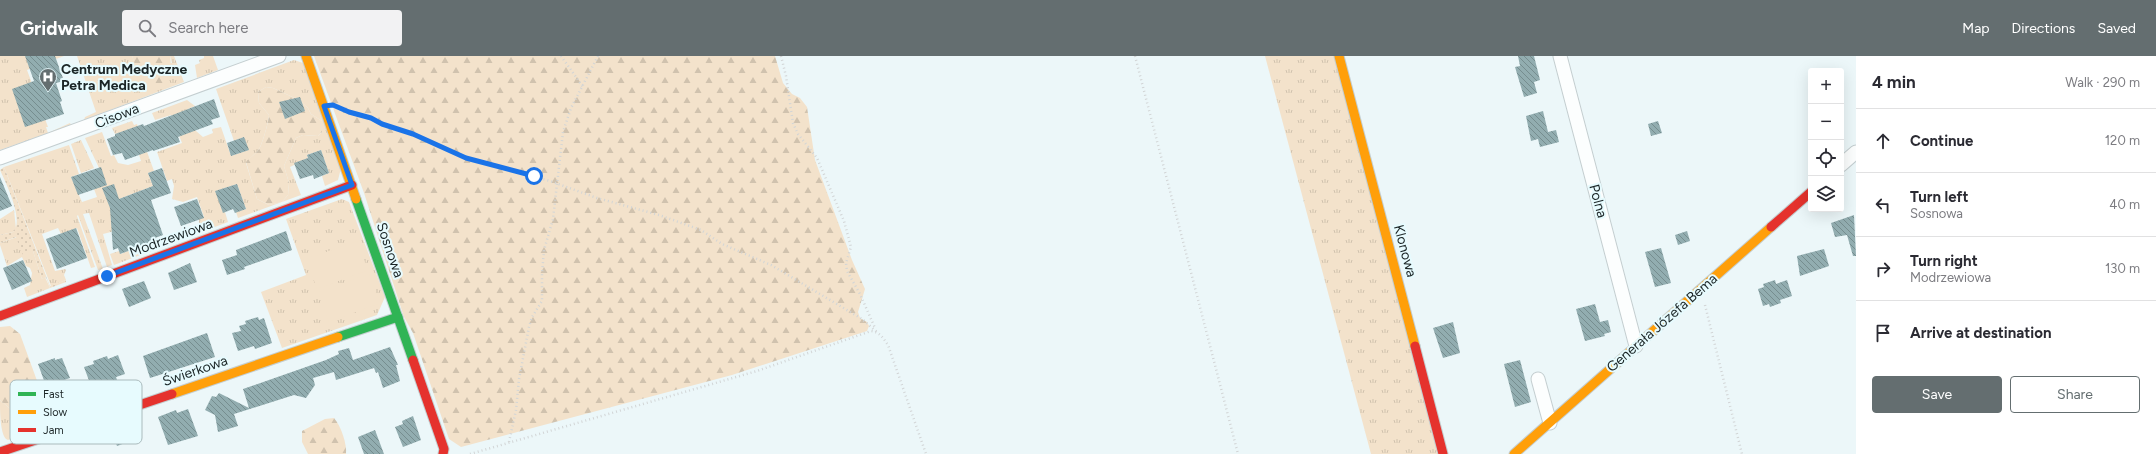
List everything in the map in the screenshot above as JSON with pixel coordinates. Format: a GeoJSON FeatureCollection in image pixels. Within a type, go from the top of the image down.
{"type":"FeatureCollection","features":[{"type":"Feature","properties":{"kind":"street","name":"Cisowa"},"geometry":{"type":"LineString","coordinates":[[0,158],[279,56]]}},
{"type":"Feature","properties":{"kind":"street","name":"Sosnowa"},"geometry":{"type":"LineString","coordinates":[[306,56],[444,449],[443,454]]}},
{"type":"Feature","properties":{"kind":"street","name":"Klonowa"},"geometry":{"type":"LineString","coordinates":[[1339,56],[1443,454]]}},
{"type":"Feature","properties":{"kind":"street","name":"Polna"},"geometry":{"type":"LineString","coordinates":[[1560,56],[1636,346]]}},
{"type":"Feature","properties":{"kind":"street"},"geometry":{"type":"LineString","coordinates":[[1844,162],[1856,152]]}},
{"type":"Feature","properties":{"kind":"street","name":"Modrzewiowa"},"geometry":{"type":"LineString","coordinates":[[0,316],[352,185]]}},
{"type":"Feature","properties":{"kind":"street","name":"Generała Józefa Bema"},"geometry":{"type":"LineString","coordinates":[[1514,454],[1808,195]]}},
{"type":"Feature","properties":{"kind":"street","name":"Świerkowa"},"geometry":{"type":"LineString","coordinates":[[142,404],[398,317]]}},
{"type":"Feature","properties":{"kind":"street"},"geometry":{"type":"LineString","coordinates":[[1538,379],[1550,422]]}},
{"type":"Feature","properties":{"kind":"street","name":"Świerkowa"},"geometry":{"type":"LineString","coordinates":[[0,452],[24,444]]}},
{"type":"Feature","properties":{"kind":"path"},"geometry":{"type":"LineString","coordinates":[[561,56],[583,88]]}},
{"type":"Feature","properties":{"kind":"path"},"geometry":{"type":"LineString","coordinates":[[508,443],[516,410],[519,379],[529,326],[532,317],[542,300],[544,250],[551,231],[558,183],[560,146],[566,120],[598,56]]}},
{"type":"Feature","properties":{"kind":"path"},"geometry":{"type":"LineString","coordinates":[[780,56],[786,76],[793,123],[798,134],[817,158],[844,221],[851,247],[846,263],[847,271],[860,294],[877,332]]}},
{"type":"Feature","properties":{"kind":"path"},"geometry":{"type":"LineString","coordinates":[[1135,56],[1238,454]]}},
{"type":"Feature","properties":{"kind":"path"},"geometry":{"type":"LineString","coordinates":[[324,106],[333,105],[349,112],[371,118],[382,124],[413,134],[466,158],[558,183],[701,230],[722,244],[771,265],[862,319],[883,337],[888,345],[926,454]]}},
{"type":"Feature","properties":{"kind":"path"},"geometry":{"type":"LineString","coordinates":[[1701,288],[1742,454]]}},
{"type":"Feature","properties":{"kind":"path"},"geometry":{"type":"LineString","coordinates":[[470,454],[757,371],[864,332],[877,332]]}},
{"type":"Feature","properties":{"kind":"green space"},"geometry":{"type":"Polygon","coordinates":[[[0,56],[64,56],[27,70],[48,127],[46,127],[48,133],[70,123],[71,125],[0,150],[0,56]]]}},
{"type":"Feature","properties":{"kind":"green space"},"geometry":{"type":"Polygon","coordinates":[[[77,56],[132,56],[136,66],[172,63],[170,56],[174,56],[184,82],[84,120],[85,117],[96,112],[77,56]]]}},
{"type":"Feature","properties":{"kind":"green space"},"geometry":{"type":"Polygon","coordinates":[[[132,56],[170,56],[172,74],[164,83],[154,88],[149,86],[145,83],[137,71],[132,56]]]}},
{"type":"Feature","properties":{"kind":"green space"},"geometry":{"type":"Polygon","coordinates":[[[204,56],[213,56],[218,70],[197,78],[195,65],[200,63],[199,60],[204,58],[204,56]]]}},
{"type":"Feature","properties":{"kind":"green space"},"geometry":{"type":"Polygon","coordinates":[[[314,56],[775,56],[783,83],[792,94],[800,98],[807,107],[815,160],[852,260],[865,289],[858,312],[860,318],[867,322],[869,326],[867,331],[732,375],[461,447],[449,439],[413,333],[404,317],[364,193],[314,56]]]}},
{"type":"Feature","properties":{"kind":"green space"},"geometry":{"type":"Polygon","coordinates":[[[1265,56],[1334,56],[1440,454],[1371,454],[1265,56]]]}},
{"type":"Feature","properties":{"kind":"green space"},"geometry":{"type":"Polygon","coordinates":[[[294,60],[303,63],[307,70],[341,168],[338,180],[325,186],[322,176],[329,173],[321,150],[307,155],[308,158],[290,167],[301,195],[282,202],[238,218],[236,212],[246,209],[237,184],[216,191],[228,222],[199,233],[199,219],[204,217],[197,197],[183,202],[172,199],[174,186],[172,179],[167,181],[157,152],[182,143],[171,115],[155,120],[152,113],[187,100],[195,106],[188,109],[190,114],[188,115],[196,131],[203,137],[213,133],[212,129],[221,127],[231,156],[248,150],[244,137],[234,141],[216,89],[294,60]],[[266,87],[258,92],[259,103],[269,115],[267,127],[259,149],[246,163],[257,199],[269,205],[282,202],[288,195],[289,183],[284,166],[296,138],[303,135],[318,136],[322,132],[322,121],[311,114],[308,108],[299,100],[273,88],[266,87]]]}},
{"type":"Feature","properties":{"kind":"green space"},"geometry":{"type":"Polygon","coordinates":[[[266,87],[273,88],[299,100],[308,108],[311,114],[322,121],[322,132],[318,136],[303,135],[296,138],[284,166],[289,183],[288,195],[282,202],[269,205],[257,199],[246,162],[259,149],[267,127],[269,115],[259,103],[258,92],[266,87]]]}},
{"type":"Feature","properties":{"kind":"green space"},"geometry":{"type":"Polygon","coordinates":[[[132,121],[134,125],[137,124],[154,171],[148,173],[153,186],[119,199],[136,223],[145,246],[152,244],[154,250],[114,265],[110,254],[119,251],[121,254],[130,250],[123,229],[103,234],[112,265],[107,267],[89,213],[83,214],[103,269],[98,270],[78,215],[77,216],[95,267],[91,268],[77,228],[61,234],[58,228],[42,234],[55,271],[66,270],[64,275],[66,280],[51,286],[4,167],[69,145],[79,174],[71,177],[82,202],[97,197],[94,189],[99,168],[85,138],[102,132],[111,156],[114,155],[118,163],[128,165],[141,161],[131,129],[115,134],[112,128],[132,121]]]}},
{"type":"Feature","properties":{"kind":"green space"},"geometry":{"type":"Polygon","coordinates":[[[81,140],[94,168],[81,173],[71,144],[81,140]]]}},
{"type":"Feature","properties":{"kind":"green space"},"geometry":{"type":"Polygon","coordinates":[[[4,167],[50,286],[66,280],[66,282],[50,288],[46,277],[42,279],[33,251],[23,255],[16,237],[0,243],[0,235],[13,232],[16,227],[17,219],[13,201],[0,170],[4,167]]]}},
{"type":"Feature","properties":{"kind":"green space"},"geometry":{"type":"Polygon","coordinates":[[[342,199],[349,202],[385,297],[377,315],[282,348],[261,292],[306,275],[286,219],[342,199]]]}},
{"type":"Feature","properties":{"kind":"green space"},"geometry":{"type":"Polygon","coordinates":[[[14,210],[16,229],[13,232],[0,235],[0,219],[14,210]]]}},
{"type":"Feature","properties":{"kind":"green space"},"geometry":{"type":"Polygon","coordinates":[[[17,237],[33,251],[42,279],[45,277],[50,288],[27,297],[24,288],[30,285],[32,273],[30,268],[26,266],[22,257],[7,266],[0,245],[0,243],[17,237]]]}},
{"type":"Feature","properties":{"kind":"green space"},"geometry":{"type":"Polygon","coordinates":[[[357,241],[368,270],[317,289],[306,259],[357,241]]]}},
{"type":"Feature","properties":{"kind":"green space"},"geometry":{"type":"Polygon","coordinates":[[[369,274],[380,303],[329,322],[318,292],[369,274]]]}},
{"type":"Feature","properties":{"kind":"green space"},"geometry":{"type":"Polygon","coordinates":[[[10,326],[20,334],[37,380],[10,380],[10,409],[0,400],[0,327],[10,326]]]}},
{"type":"Feature","properties":{"kind":"green space"},"geometry":{"type":"Polygon","coordinates":[[[0,400],[10,409],[10,439],[5,438],[3,434],[0,417],[0,400]]]}},
{"type":"Feature","properties":{"kind":"green space"},"geometry":{"type":"Polygon","coordinates":[[[334,418],[343,435],[346,445],[346,454],[308,454],[302,442],[302,431],[325,419],[334,418]]]}},
{"type":"Feature","properties":{"kind":"building"},"geometry":{"type":"Polygon","coordinates":[[[25,56],[55,56],[64,81],[56,83],[62,101],[60,102],[64,114],[25,127],[12,89],[34,81],[25,56]]]}},
{"type":"Feature","properties":{"kind":"building"},"geometry":{"type":"Polygon","coordinates":[[[1518,56],[1534,56],[1540,80],[1534,82],[1537,93],[1524,97],[1515,67],[1520,66],[1518,56]]]}},
{"type":"Feature","properties":{"kind":"building"},"geometry":{"type":"Polygon","coordinates":[[[300,97],[305,111],[285,119],[279,102],[300,97]]]}},
{"type":"Feature","properties":{"kind":"building"},"geometry":{"type":"Polygon","coordinates":[[[214,99],[220,117],[211,120],[213,124],[178,137],[180,142],[125,160],[122,153],[113,155],[107,139],[115,136],[115,134],[143,124],[144,126],[214,99]]]}},
{"type":"Feature","properties":{"kind":"building"},"geometry":{"type":"Polygon","coordinates":[[[1543,111],[1548,132],[1556,130],[1559,142],[1540,147],[1538,139],[1531,141],[1526,116],[1543,111]]]}},
{"type":"Feature","properties":{"kind":"building"},"geometry":{"type":"Polygon","coordinates":[[[1658,121],[1662,133],[1651,136],[1648,124],[1658,121]]]}},
{"type":"Feature","properties":{"kind":"building"},"geometry":{"type":"Polygon","coordinates":[[[244,137],[249,150],[231,156],[227,143],[244,137]]]}},
{"type":"Feature","properties":{"kind":"building"},"geometry":{"type":"Polygon","coordinates":[[[321,150],[329,173],[314,179],[313,175],[300,179],[294,163],[308,158],[307,155],[321,150]]]}},
{"type":"Feature","properties":{"kind":"building"},"geometry":{"type":"Polygon","coordinates":[[[101,167],[107,185],[78,195],[71,177],[101,167]]]}},
{"type":"Feature","properties":{"kind":"building"},"geometry":{"type":"Polygon","coordinates":[[[162,168],[171,193],[151,200],[163,235],[155,238],[156,241],[120,254],[118,248],[113,250],[110,208],[102,188],[114,184],[119,199],[153,186],[148,173],[162,168]]]}},
{"type":"Feature","properties":{"kind":"building"},"geometry":{"type":"Polygon","coordinates":[[[0,177],[12,206],[0,211],[0,177]]]}},
{"type":"Feature","properties":{"kind":"building"},"geometry":{"type":"Polygon","coordinates":[[[237,184],[246,209],[235,213],[233,209],[223,213],[215,191],[237,184]]]}},
{"type":"Feature","properties":{"kind":"building"},"geometry":{"type":"Polygon","coordinates":[[[197,199],[204,218],[181,226],[174,207],[197,199]]]}},
{"type":"Feature","properties":{"kind":"building"},"geometry":{"type":"Polygon","coordinates":[[[1854,215],[1856,256],[1853,256],[1847,235],[1835,237],[1831,223],[1854,215]]]}},
{"type":"Feature","properties":{"kind":"building"},"geometry":{"type":"Polygon","coordinates":[[[76,228],[87,258],[57,269],[46,239],[76,228]]]}},
{"type":"Feature","properties":{"kind":"building"},"geometry":{"type":"Polygon","coordinates":[[[286,231],[292,250],[244,267],[245,269],[227,275],[222,260],[237,255],[236,250],[286,231]]]}},
{"type":"Feature","properties":{"kind":"building"},"geometry":{"type":"Polygon","coordinates":[[[1687,231],[1690,241],[1678,245],[1675,235],[1687,231]]]}},
{"type":"Feature","properties":{"kind":"building"},"geometry":{"type":"Polygon","coordinates":[[[1661,248],[1671,283],[1655,287],[1645,252],[1661,248]]]}},
{"type":"Feature","properties":{"kind":"building"},"geometry":{"type":"Polygon","coordinates":[[[1824,249],[1829,266],[1800,276],[1797,256],[1824,249]]]}},
{"type":"Feature","properties":{"kind":"building"},"geometry":{"type":"Polygon","coordinates":[[[23,260],[32,281],[12,290],[3,268],[23,260]]]}},
{"type":"Feature","properties":{"kind":"building"},"geometry":{"type":"Polygon","coordinates":[[[190,263],[197,282],[174,290],[168,273],[190,263]]]}},
{"type":"Feature","properties":{"kind":"building"},"geometry":{"type":"Polygon","coordinates":[[[1775,280],[1776,284],[1787,280],[1792,296],[1780,300],[1781,303],[1770,307],[1769,304],[1763,306],[1758,289],[1764,287],[1763,284],[1775,280]]]}},
{"type":"Feature","properties":{"kind":"building"},"geometry":{"type":"Polygon","coordinates":[[[144,281],[151,298],[129,307],[122,289],[144,281]]]}},
{"type":"Feature","properties":{"kind":"building"},"geometry":{"type":"Polygon","coordinates":[[[1595,304],[1600,322],[1608,320],[1611,332],[1604,334],[1605,336],[1585,341],[1576,309],[1595,304]]]}},
{"type":"Feature","properties":{"kind":"building"},"geometry":{"type":"Polygon","coordinates":[[[258,317],[259,320],[264,318],[272,343],[255,349],[254,346],[238,351],[232,333],[241,331],[239,326],[246,324],[245,321],[258,317]]]}},
{"type":"Feature","properties":{"kind":"building"},"geometry":{"type":"Polygon","coordinates":[[[1453,322],[1460,353],[1443,358],[1433,328],[1453,322]]]}},
{"type":"Feature","properties":{"kind":"building"},"geometry":{"type":"Polygon","coordinates":[[[207,333],[215,357],[150,378],[143,356],[207,333]]]}},
{"type":"Feature","properties":{"kind":"building"},"geometry":{"type":"Polygon","coordinates":[[[390,347],[398,365],[396,365],[400,381],[383,388],[378,372],[376,373],[374,368],[336,380],[334,372],[313,378],[315,385],[306,398],[294,395],[234,414],[238,426],[218,432],[215,415],[205,410],[212,396],[216,397],[219,393],[249,408],[243,389],[326,360],[339,354],[338,351],[349,348],[353,360],[390,347]]]}},
{"type":"Feature","properties":{"kind":"building"},"geometry":{"type":"Polygon","coordinates":[[[118,355],[125,374],[116,377],[117,380],[89,380],[84,367],[94,364],[93,361],[107,356],[108,359],[118,355]]]}},
{"type":"Feature","properties":{"kind":"building"},"geometry":{"type":"Polygon","coordinates":[[[55,358],[55,360],[62,358],[70,378],[64,380],[44,380],[38,364],[55,358]]]}},
{"type":"Feature","properties":{"kind":"building"},"geometry":{"type":"Polygon","coordinates":[[[1520,360],[1531,402],[1515,407],[1504,364],[1520,360]]]}},
{"type":"Feature","properties":{"kind":"building"},"geometry":{"type":"Polygon","coordinates":[[[188,409],[198,436],[168,445],[158,417],[176,410],[177,413],[188,409]]]}},
{"type":"Feature","properties":{"kind":"building"},"geometry":{"type":"Polygon","coordinates":[[[413,416],[421,440],[403,447],[395,427],[403,424],[402,421],[413,416]]]}},
{"type":"Feature","properties":{"kind":"building"},"geometry":{"type":"Polygon","coordinates":[[[375,430],[384,454],[364,454],[358,437],[375,430]]]}},
{"type":"Feature","properties":{"kind":"traffic: fast"},"geometry":{"type":"LineString","coordinates":[[356,199],[413,360]]}},
{"type":"Feature","properties":{"kind":"traffic: fast"},"geometry":{"type":"LineString","coordinates":[[338,337],[398,317]]}},
{"type":"Feature","properties":{"kind":"traffic: slow"},"geometry":{"type":"LineString","coordinates":[[306,56],[356,199]]}},
{"type":"Feature","properties":{"kind":"traffic: slow"},"geometry":{"type":"LineString","coordinates":[[1339,56],[1415,346]]}},
{"type":"Feature","properties":{"kind":"traffic: slow"},"geometry":{"type":"LineString","coordinates":[[1514,454],[1771,227]]}},
{"type":"Feature","properties":{"kind":"traffic: slow"},"geometry":{"type":"LineString","coordinates":[[172,394],[338,337]]}},
{"type":"Feature","properties":{"kind":"traffic: jam"},"geometry":{"type":"LineString","coordinates":[[0,316],[352,185]]}},
{"type":"Feature","properties":{"kind":"traffic: jam"},"geometry":{"type":"LineString","coordinates":[[1771,227],[1808,195]]}},
{"type":"Feature","properties":{"kind":"traffic: jam"},"geometry":{"type":"LineString","coordinates":[[1415,346],[1443,454]]}},
{"type":"Feature","properties":{"kind":"traffic: jam"},"geometry":{"type":"LineString","coordinates":[[413,360],[444,449],[443,454]]}},
{"type":"Feature","properties":{"kind":"traffic: jam"},"geometry":{"type":"LineString","coordinates":[[142,404],[172,394]]}},
{"type":"Feature","properties":{"kind":"traffic: jam"},"geometry":{"type":"LineString","coordinates":[[0,452],[24,444]]}},
{"type":"Feature","properties":{"kind":"place","name":"Centrum Medyczne Petra Medica"},"geometry":{"type":"Point","coordinates":[48,92]}},
{"type":"Feature","properties":{"kind":"route"},"geometry":{"type":"LineString","coordinates":[[107,276],[352,185],[324,106],[333,105],[349,112],[371,118],[382,124],[413,134],[448,151],[487,165],[534,176]]}}]}
